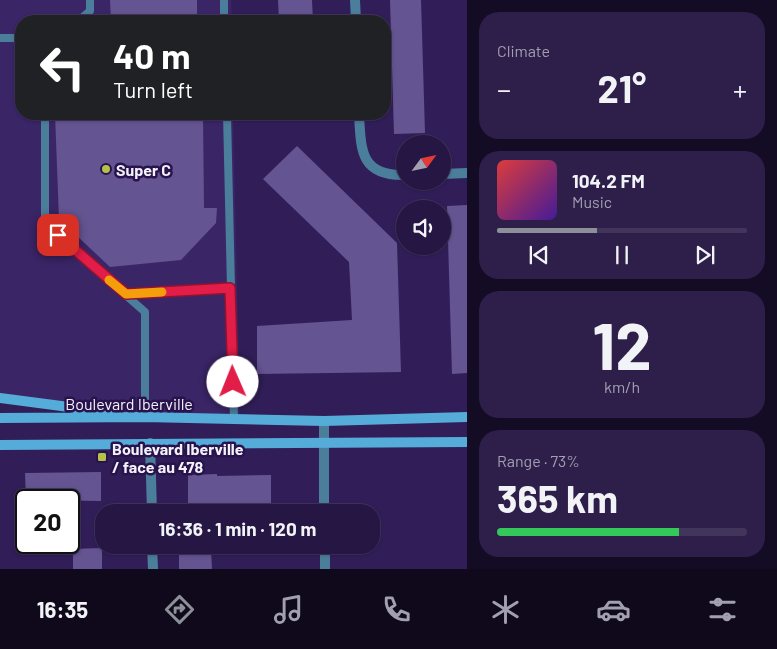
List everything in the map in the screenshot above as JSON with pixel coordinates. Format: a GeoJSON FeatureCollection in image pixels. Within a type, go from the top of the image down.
{"type":"FeatureCollection","features":[{"type":"Feature","properties":{"kind":"street"},"geometry":{"type":"LineString","coordinates":[[355,0],[356,15]]}},
{"type":"Feature","properties":{"kind":"street"},"geometry":{"type":"LineString","coordinates":[[359,120],[364,156],[374,169],[389,175],[396,175]]}},
{"type":"Feature","properties":{"kind":"street"},"geometry":{"type":"LineString","coordinates":[[451,174],[467,173]]}},
{"type":"Feature","properties":{"kind":"street"},"geometry":{"type":"LineString","coordinates":[[0,398],[145,417]]}},
{"type":"Feature","properties":{"kind":"street","name":"Boulevard Iberville"},"geometry":{"type":"LineString","coordinates":[[0,418],[145,417],[324,421],[467,417]]}},
{"type":"Feature","properties":{"kind":"street"},"geometry":{"type":"LineString","coordinates":[[324,421],[324,504]]}},
{"type":"Feature","properties":{"kind":"street"},"geometry":{"type":"LineString","coordinates":[[0,445],[467,442]]}},
{"type":"Feature","properties":{"kind":"street"},"geometry":{"type":"LineString","coordinates":[[150,443],[152,504]]}},
{"type":"Feature","properties":{"kind":"street"},"geometry":{"type":"LineString","coordinates":[[152,554],[153,569]]}},
{"type":"Feature","properties":{"kind":"street"},"geometry":{"type":"LineString","coordinates":[[324,554],[325,569]]}},
{"type":"Feature","properties":{"kind":"lane"},"geometry":{"type":"LineString","coordinates":[[85,15],[90,11],[90,0]]}},
{"type":"Feature","properties":{"kind":"lane"},"geometry":{"type":"LineString","coordinates":[[224,0],[224,15]]}},
{"type":"Feature","properties":{"kind":"lane"},"geometry":{"type":"LineString","coordinates":[[0,38],[15,38]]}},
{"type":"Feature","properties":{"kind":"lane"},"geometry":{"type":"LineString","coordinates":[[45,120],[45,224],[145,312],[145,417]]}},
{"type":"Feature","properties":{"kind":"lane"},"geometry":{"type":"LineString","coordinates":[[227,120],[234,419]]}},
{"type":"Feature","properties":{"kind":"lane"},"geometry":{"type":"LineString","coordinates":[[126,294],[230,288]]}},
{"type":"Feature","properties":{"kind":"shaded area"},"geometry":{"type":"Polygon","coordinates":[[[0,0],[231,0],[232,15],[15,15],[15,120],[233,120],[240,416],[145,417],[0,398],[0,0]]]}},
{"type":"Feature","properties":{"kind":"building"},"geometry":{"type":"Polygon","coordinates":[[[110,0],[197,0],[196,15],[111,15],[110,0]]]}},
{"type":"Feature","properties":{"kind":"building"},"geometry":{"type":"Polygon","coordinates":[[[278,0],[312,0],[313,15],[279,15],[278,0]]]}},
{"type":"Feature","properties":{"kind":"building"},"geometry":{"type":"Polygon","coordinates":[[[390,0],[421,0],[425,133],[394,134],[390,0]]]}},
{"type":"Feature","properties":{"kind":"building"},"geometry":{"type":"Polygon","coordinates":[[[55,120],[203,120],[204,208],[217,208],[216,223],[181,260],[110,267],[59,219],[55,120]]]}},
{"type":"Feature","properties":{"kind":"building"},"geometry":{"type":"Polygon","coordinates":[[[297,146],[396,242],[401,372],[257,374],[257,326],[352,320],[349,262],[263,179],[297,146]]]}},
{"type":"Feature","properties":{"kind":"building"},"geometry":{"type":"Polygon","coordinates":[[[467,205],[467,373],[452,374],[448,255],[451,255],[451,206],[467,205]]]}},
{"type":"Feature","properties":{"kind":"building"},"geometry":{"type":"Polygon","coordinates":[[[101,472],[101,501],[80,501],[80,489],[26,489],[25,473],[101,472]]]}},
{"type":"Feature","properties":{"kind":"building"},"geometry":{"type":"Polygon","coordinates":[[[188,475],[271,475],[271,504],[188,504],[188,475]]]}},
{"type":"Feature","properties":{"kind":"building"},"geometry":{"type":"Polygon","coordinates":[[[95,548],[95,554],[102,554],[102,569],[73,569],[73,554],[80,554],[80,549],[95,548]]]}},
{"type":"Feature","properties":{"kind":"building"},"geometry":{"type":"Polygon","coordinates":[[[179,554],[211,554],[212,569],[179,569],[179,554]]]}},
{"type":"Feature","properties":{"kind":"slow traffic"},"geometry":{"type":"LineString","coordinates":[[109,280],[126,294],[162,292]]}},
{"type":"Feature","properties":{"kind":"place","name":"Super C"},"geometry":{"type":"Point","coordinates":[106,169]}},
{"type":"Feature","properties":{"kind":"place","name":"Boulevard Iberville / face au 478"},"geometry":{"type":"Point","coordinates":[102,457]}},
{"type":"Feature","properties":{"kind":"route"},"geometry":{"type":"LineString","coordinates":[[58,235],[126,294],[230,288],[233,382]]}}]}
